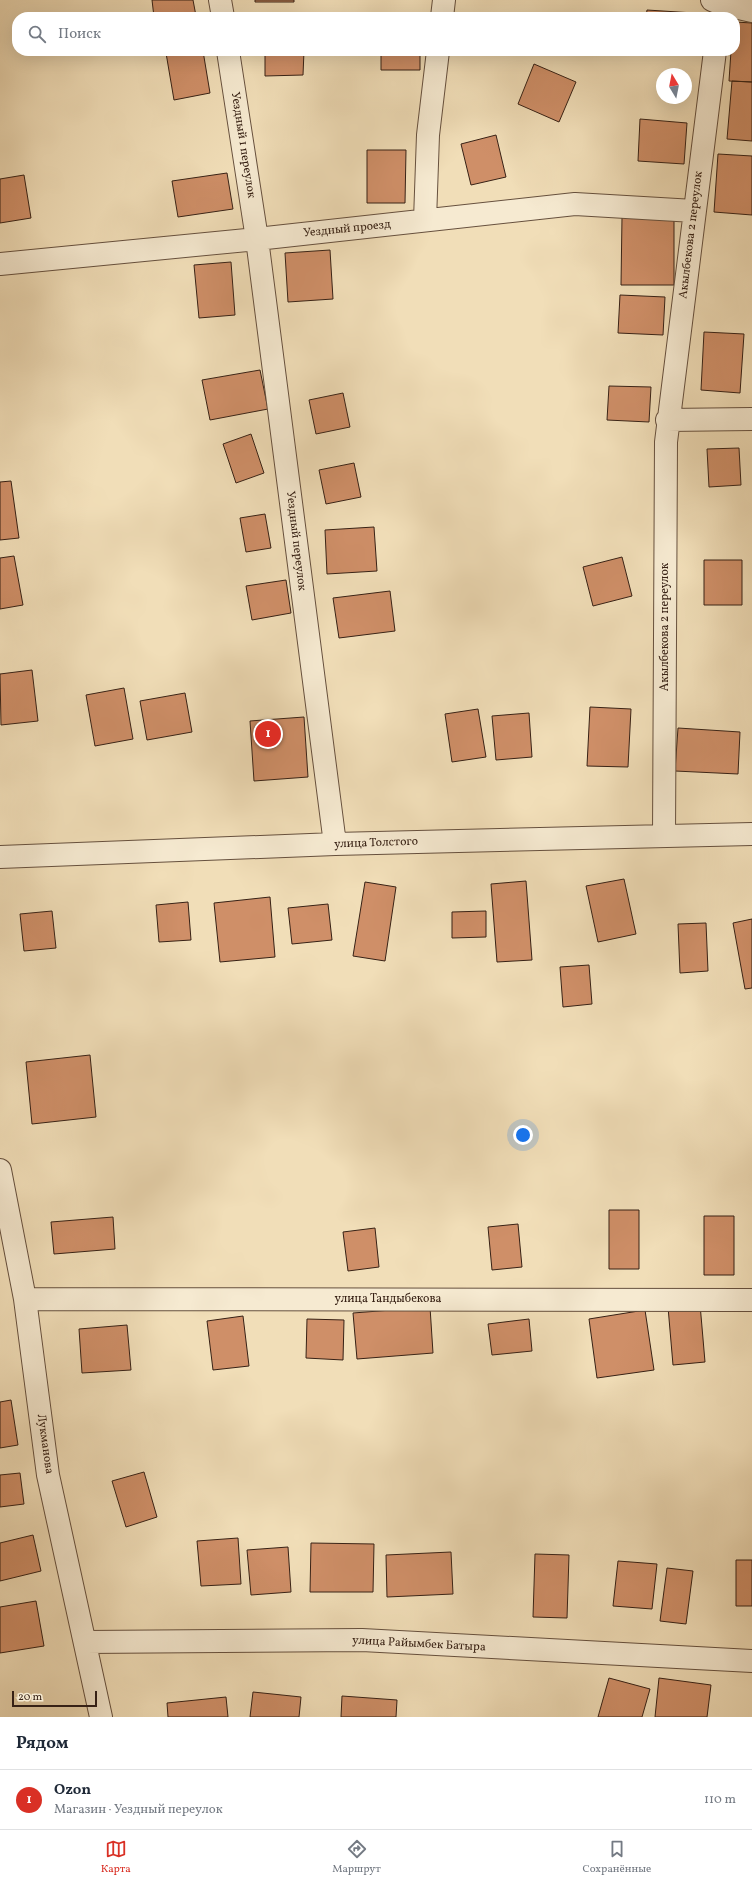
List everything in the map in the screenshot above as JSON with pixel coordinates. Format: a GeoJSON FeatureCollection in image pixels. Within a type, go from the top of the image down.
{"type":"FeatureCollection","features":[{"type":"Feature","properties":{"kind":"street"},"geometry":{"type":"LineString","coordinates":[[220,0],[221,12]]}},
{"type":"Feature","properties":{"kind":"street"},"geometry":{"type":"LineString","coordinates":[[443,12],[444,0]]}},
{"type":"Feature","properties":{"kind":"street"},"geometry":{"type":"LineString","coordinates":[[719,5],[752,11]]}},
{"type":"Feature","properties":{"kind":"street","name":"Уездный 1 переулок"},"geometry":{"type":"LineString","coordinates":[[229,56],[257,239]]}},
{"type":"Feature","properties":{"kind":"street"},"geometry":{"type":"LineString","coordinates":[[425,220],[428,135],[437,56]]}},
{"type":"Feature","properties":{"kind":"street","name":"Акылбекова 2 переулок"},"geometry":{"type":"LineString","coordinates":[[664,835],[667,420],[714,56]]}},
{"type":"Feature","properties":{"kind":"street","name":"Уездный проезд"},"geometry":{"type":"LineString","coordinates":[[0,264],[257,239],[575,204],[694,211]]}},
{"type":"Feature","properties":{"kind":"street","name":"Уездный переулок"},"geometry":{"type":"LineString","coordinates":[[257,239],[335,844]]}},
{"type":"Feature","properties":{"kind":"street"},"geometry":{"type":"LineString","coordinates":[[667,420],[752,419]]}},
{"type":"Feature","properties":{"kind":"street","name":"улица Толстого"},"geometry":{"type":"LineString","coordinates":[[0,857],[335,844],[752,834]]}},
{"type":"Feature","properties":{"kind":"street","name":"Лукманова"},"geometry":{"type":"LineString","coordinates":[[0,1170],[25,1299],[48,1475],[101,1717]]}},
{"type":"Feature","properties":{"kind":"street","name":"улица Тандыбекова"},"geometry":{"type":"LineString","coordinates":[[25,1299],[752,1300]]}},
{"type":"Feature","properties":{"kind":"street","name":"улица Райымбек Батыра"},"geometry":{"type":"LineString","coordinates":[[85,1642],[362,1640],[752,1661]]}},
{"type":"Feature","properties":{"kind":"building"},"geometry":{"type":"Polygon","coordinates":[[[152,0],[193,0],[195,12],[153,12],[152,0]]]}},
{"type":"Feature","properties":{"kind":"building"},"geometry":{"type":"Polygon","coordinates":[[[255,0],[294,0],[294,2],[255,2],[255,0]]]}},
{"type":"Feature","properties":{"kind":"building"},"geometry":{"type":"Polygon","coordinates":[[[647,10],[678,12],[647,12],[647,10]]]}},
{"type":"Feature","properties":{"kind":"building"},"geometry":{"type":"Polygon","coordinates":[[[740,22],[752,23],[752,82],[729,81],[731,56],[740,56],[740,22]]]}},
{"type":"Feature","properties":{"kind":"building"},"geometry":{"type":"Polygon","coordinates":[[[167,56],[204,56],[210,93],[174,100],[167,56]]]}},
{"type":"Feature","properties":{"kind":"building"},"geometry":{"type":"Polygon","coordinates":[[[265,56],[304,56],[303,75],[265,76],[265,56]]]}},
{"type":"Feature","properties":{"kind":"building"},"geometry":{"type":"Polygon","coordinates":[[[381,56],[420,56],[420,70],[381,70],[381,56]]]}},
{"type":"Feature","properties":{"kind":"building"},"geometry":{"type":"Polygon","coordinates":[[[534,64],[576,82],[559,122],[518,104],[534,64]]]}},
{"type":"Feature","properties":{"kind":"building"},"geometry":{"type":"Polygon","coordinates":[[[732,81],[752,82],[752,141],[727,139],[732,81]]]}},
{"type":"Feature","properties":{"kind":"building"},"geometry":{"type":"Polygon","coordinates":[[[640,119],[687,123],[684,164],[638,161],[640,119]]]}},
{"type":"Feature","properties":{"kind":"building"},"geometry":{"type":"Polygon","coordinates":[[[496,135],[506,177],[471,185],[461,144],[496,135]]]}},
{"type":"Feature","properties":{"kind":"building"},"geometry":{"type":"Polygon","coordinates":[[[367,150],[406,150],[405,203],[367,203],[367,150]]]}},
{"type":"Feature","properties":{"kind":"building"},"geometry":{"type":"Polygon","coordinates":[[[718,154],[752,156],[752,215],[714,212],[718,154]]]}},
{"type":"Feature","properties":{"kind":"building"},"geometry":{"type":"Polygon","coordinates":[[[227,173],[233,209],[178,217],[172,181],[227,173]]]}},
{"type":"Feature","properties":{"kind":"building"},"geometry":{"type":"Polygon","coordinates":[[[24,175],[31,218],[0,223],[0,179],[24,175]]]}},
{"type":"Feature","properties":{"kind":"building"},"geometry":{"type":"Polygon","coordinates":[[[622,217],[674,217],[674,285],[621,285],[622,217]]]}},
{"type":"Feature","properties":{"kind":"building"},"geometry":{"type":"Polygon","coordinates":[[[330,250],[333,299],[288,302],[285,253],[330,250]]]}},
{"type":"Feature","properties":{"kind":"building"},"geometry":{"type":"Polygon","coordinates":[[[231,262],[235,315],[199,318],[194,265],[231,262]]]}},
{"type":"Feature","properties":{"kind":"building"},"geometry":{"type":"Polygon","coordinates":[[[620,295],[665,297],[663,335],[618,333],[620,295]]]}},
{"type":"Feature","properties":{"kind":"building"},"geometry":{"type":"Polygon","coordinates":[[[704,332],[744,334],[740,393],[701,390],[704,332]]]}},
{"type":"Feature","properties":{"kind":"building"},"geometry":{"type":"Polygon","coordinates":[[[260,370],[268,409],[210,420],[202,380],[260,370]]]}},
{"type":"Feature","properties":{"kind":"building"},"geometry":{"type":"Polygon","coordinates":[[[609,386],[651,387],[649,422],[607,420],[609,386]]]}},
{"type":"Feature","properties":{"kind":"building"},"geometry":{"type":"Polygon","coordinates":[[[343,393],[350,427],[316,434],[309,400],[343,393]]]}},
{"type":"Feature","properties":{"kind":"building"},"geometry":{"type":"Polygon","coordinates":[[[251,434],[264,473],[236,483],[223,444],[251,434]]]}},
{"type":"Feature","properties":{"kind":"building"},"geometry":{"type":"Polygon","coordinates":[[[739,448],[741,485],[709,487],[707,449],[739,448]]]}},
{"type":"Feature","properties":{"kind":"building"},"geometry":{"type":"Polygon","coordinates":[[[354,463],[361,497],[326,504],[319,470],[354,463]]]}},
{"type":"Feature","properties":{"kind":"building"},"geometry":{"type":"Polygon","coordinates":[[[11,481],[19,538],[0,540],[0,482],[11,481]]]}},
{"type":"Feature","properties":{"kind":"building"},"geometry":{"type":"Polygon","coordinates":[[[265,514],[271,548],[246,552],[240,518],[265,514]]]}},
{"type":"Feature","properties":{"kind":"building"},"geometry":{"type":"Polygon","coordinates":[[[374,527],[377,571],[327,574],[325,530],[374,527]]]}},
{"type":"Feature","properties":{"kind":"building"},"geometry":{"type":"Polygon","coordinates":[[[14,556],[23,605],[0,609],[0,558],[14,556]]]}},
{"type":"Feature","properties":{"kind":"building"},"geometry":{"type":"Polygon","coordinates":[[[622,557],[632,596],[593,606],[583,567],[622,557]]]}},
{"type":"Feature","properties":{"kind":"building"},"geometry":{"type":"Polygon","coordinates":[[[704,560],[742,560],[742,605],[704,605],[704,560]]]}},
{"type":"Feature","properties":{"kind":"building"},"geometry":{"type":"Polygon","coordinates":[[[286,580],[291,613],[252,620],[246,586],[286,580]]]}},
{"type":"Feature","properties":{"kind":"building"},"geometry":{"type":"Polygon","coordinates":[[[390,591],[395,631],[339,638],[333,598],[390,591]]]}},
{"type":"Feature","properties":{"kind":"building"},"geometry":{"type":"Polygon","coordinates":[[[32,670],[38,721],[1,725],[0,674],[32,670]]]}},
{"type":"Feature","properties":{"kind":"building"},"geometry":{"type":"Polygon","coordinates":[[[124,688],[133,739],[95,746],[86,695],[124,688]]]}},
{"type":"Feature","properties":{"kind":"building"},"geometry":{"type":"Polygon","coordinates":[[[185,693],[192,732],[147,740],[140,701],[185,693]]]}},
{"type":"Feature","properties":{"kind":"building"},"geometry":{"type":"Polygon","coordinates":[[[590,707],[631,709],[628,767],[587,766],[590,707]]]}},
{"type":"Feature","properties":{"kind":"building"},"geometry":{"type":"Polygon","coordinates":[[[478,709],[486,757],[452,762],[445,714],[478,709]]]}},
{"type":"Feature","properties":{"kind":"building"},"geometry":{"type":"Polygon","coordinates":[[[529,713],[532,757],[496,760],[492,716],[529,713]]]}},
{"type":"Feature","properties":{"kind":"building"},"geometry":{"type":"Polygon","coordinates":[[[304,717],[308,777],[254,781],[250,721],[304,717]]]}},
{"type":"Feature","properties":{"kind":"building"},"geometry":{"type":"Polygon","coordinates":[[[678,728],[740,732],[738,774],[675,771],[678,728]]]}},
{"type":"Feature","properties":{"kind":"building"},"geometry":{"type":"Polygon","coordinates":[[[624,879],[636,934],[598,942],[586,886],[624,879]]]}},
{"type":"Feature","properties":{"kind":"building"},"geometry":{"type":"Polygon","coordinates":[[[526,881],[532,960],[497,962],[491,884],[526,881]]]}},
{"type":"Feature","properties":{"kind":"building"},"geometry":{"type":"Polygon","coordinates":[[[365,882],[396,887],[385,961],[353,956],[365,882]]]}},
{"type":"Feature","properties":{"kind":"building"},"geometry":{"type":"Polygon","coordinates":[[[270,897],[275,957],[220,962],[214,903],[270,897]]]}},
{"type":"Feature","properties":{"kind":"building"},"geometry":{"type":"Polygon","coordinates":[[[188,902],[191,940],[159,942],[156,905],[188,902]]]}},
{"type":"Feature","properties":{"kind":"building"},"geometry":{"type":"Polygon","coordinates":[[[328,904],[332,940],[292,944],[288,908],[328,904]]]}},
{"type":"Feature","properties":{"kind":"building"},"geometry":{"type":"Polygon","coordinates":[[[52,911],[56,948],[24,951],[20,914],[52,911]]]}},
{"type":"Feature","properties":{"kind":"building"},"geometry":{"type":"Polygon","coordinates":[[[486,911],[486,937],[452,938],[452,912],[486,911]]]}},
{"type":"Feature","properties":{"kind":"building"},"geometry":{"type":"Polygon","coordinates":[[[752,919],[752,988],[745,989],[733,923],[752,919]]]}},
{"type":"Feature","properties":{"kind":"building"},"geometry":{"type":"Polygon","coordinates":[[[706,923],[708,971],[680,973],[678,924],[706,923]]]}},
{"type":"Feature","properties":{"kind":"building"},"geometry":{"type":"Polygon","coordinates":[[[589,965],[592,1004],[563,1007],[560,967],[589,965]]]}},
{"type":"Feature","properties":{"kind":"building"},"geometry":{"type":"Polygon","coordinates":[[[90,1055],[96,1117],[32,1124],[26,1062],[90,1055]]]}},
{"type":"Feature","properties":{"kind":"building"},"geometry":{"type":"Polygon","coordinates":[[[609,1210],[639,1210],[639,1269],[609,1269],[609,1210]]]}},
{"type":"Feature","properties":{"kind":"building"},"geometry":{"type":"Polygon","coordinates":[[[704,1216],[734,1216],[734,1275],[704,1275],[704,1216]]]}},
{"type":"Feature","properties":{"kind":"building"},"geometry":{"type":"Polygon","coordinates":[[[113,1217],[115,1249],[54,1254],[51,1222],[113,1217]]]}},
{"type":"Feature","properties":{"kind":"building"},"geometry":{"type":"Polygon","coordinates":[[[518,1224],[522,1267],[492,1270],[488,1227],[518,1224]]]}},
{"type":"Feature","properties":{"kind":"building"},"geometry":{"type":"Polygon","coordinates":[[[375,1228],[379,1267],[348,1271],[343,1232],[375,1228]]]}},
{"type":"Feature","properties":{"kind":"building"},"geometry":{"type":"Polygon","coordinates":[[[700,1304],[705,1362],[673,1365],[668,1307],[700,1304]]]}},
{"type":"Feature","properties":{"kind":"building"},"geometry":{"type":"Polygon","coordinates":[[[430,1307],[433,1353],[357,1359],[353,1313],[430,1307]]]}},
{"type":"Feature","properties":{"kind":"building"},"geometry":{"type":"Polygon","coordinates":[[[645,1310],[654,1370],[597,1378],[589,1319],[645,1310]]]}},
{"type":"Feature","properties":{"kind":"building"},"geometry":{"type":"Polygon","coordinates":[[[243,1316],[249,1366],[213,1370],[207,1321],[243,1316]]]}},
{"type":"Feature","properties":{"kind":"building"},"geometry":{"type":"Polygon","coordinates":[[[307,1319],[344,1320],[343,1360],[306,1358],[307,1319]]]}},
{"type":"Feature","properties":{"kind":"building"},"geometry":{"type":"Polygon","coordinates":[[[529,1319],[532,1351],[492,1355],[488,1324],[529,1319]]]}},
{"type":"Feature","properties":{"kind":"building"},"geometry":{"type":"Polygon","coordinates":[[[127,1325],[131,1370],[82,1373],[79,1329],[127,1325]]]}},
{"type":"Feature","properties":{"kind":"building"},"geometry":{"type":"Polygon","coordinates":[[[11,1400],[18,1445],[0,1448],[0,1402],[11,1400]]]}},
{"type":"Feature","properties":{"kind":"building"},"geometry":{"type":"Polygon","coordinates":[[[144,1472],[157,1517],[126,1527],[112,1481],[144,1472]]]}},
{"type":"Feature","properties":{"kind":"building"},"geometry":{"type":"Polygon","coordinates":[[[20,1473],[24,1504],[0,1507],[0,1475],[20,1473]]]}},
{"type":"Feature","properties":{"kind":"building"},"geometry":{"type":"Polygon","coordinates":[[[33,1535],[41,1571],[0,1581],[0,1543],[33,1535]]]}},
{"type":"Feature","properties":{"kind":"building"},"geometry":{"type":"Polygon","coordinates":[[[238,1538],[241,1584],[201,1586],[197,1541],[238,1538]]]}},
{"type":"Feature","properties":{"kind":"building"},"geometry":{"type":"Polygon","coordinates":[[[311,1543],[374,1544],[373,1592],[310,1592],[311,1543]]]}},
{"type":"Feature","properties":{"kind":"building"},"geometry":{"type":"Polygon","coordinates":[[[288,1547],[291,1592],[251,1595],[247,1550],[288,1547]]]}},
{"type":"Feature","properties":{"kind":"building"},"geometry":{"type":"Polygon","coordinates":[[[451,1552],[453,1594],[387,1597],[386,1555],[451,1552]]]}},
{"type":"Feature","properties":{"kind":"building"},"geometry":{"type":"Polygon","coordinates":[[[535,1554],[569,1555],[567,1618],[533,1617],[535,1554]]]}},
{"type":"Feature","properties":{"kind":"building"},"geometry":{"type":"Polygon","coordinates":[[[736,1560],[752,1560],[752,1606],[736,1606],[736,1560]]]}},
{"type":"Feature","properties":{"kind":"building"},"geometry":{"type":"Polygon","coordinates":[[[618,1561],[657,1564],[652,1609],[613,1606],[618,1561]]]}},
{"type":"Feature","properties":{"kind":"building"},"geometry":{"type":"Polygon","coordinates":[[[667,1568],[693,1571],[686,1624],[660,1621],[667,1568]]]}},
{"type":"Feature","properties":{"kind":"building"},"geometry":{"type":"Polygon","coordinates":[[[36,1601],[44,1646],[0,1653],[0,1607],[36,1601]]]}},
{"type":"Feature","properties":{"kind":"building"},"geometry":{"type":"Polygon","coordinates":[[[609,1678],[650,1689],[642,1717],[598,1717],[609,1678]]]}},
{"type":"Feature","properties":{"kind":"building"},"geometry":{"type":"Polygon","coordinates":[[[659,1678],[711,1685],[707,1717],[655,1717],[659,1678]]]}},
{"type":"Feature","properties":{"kind":"building"},"geometry":{"type":"Polygon","coordinates":[[[253,1692],[301,1697],[299,1717],[250,1717],[253,1692]]]}},
{"type":"Feature","properties":{"kind":"building"},"geometry":{"type":"Polygon","coordinates":[[[342,1696],[397,1700],[396,1717],[341,1717],[342,1696]]]}},
{"type":"Feature","properties":{"kind":"building"},"geometry":{"type":"Polygon","coordinates":[[[226,1697],[228,1717],[168,1717],[167,1703],[226,1697]]]}},
{"type":"Feature","properties":{"kind":"place","name":"Ozon"},"geometry":{"type":"Point","coordinates":[268,734]}}]}
